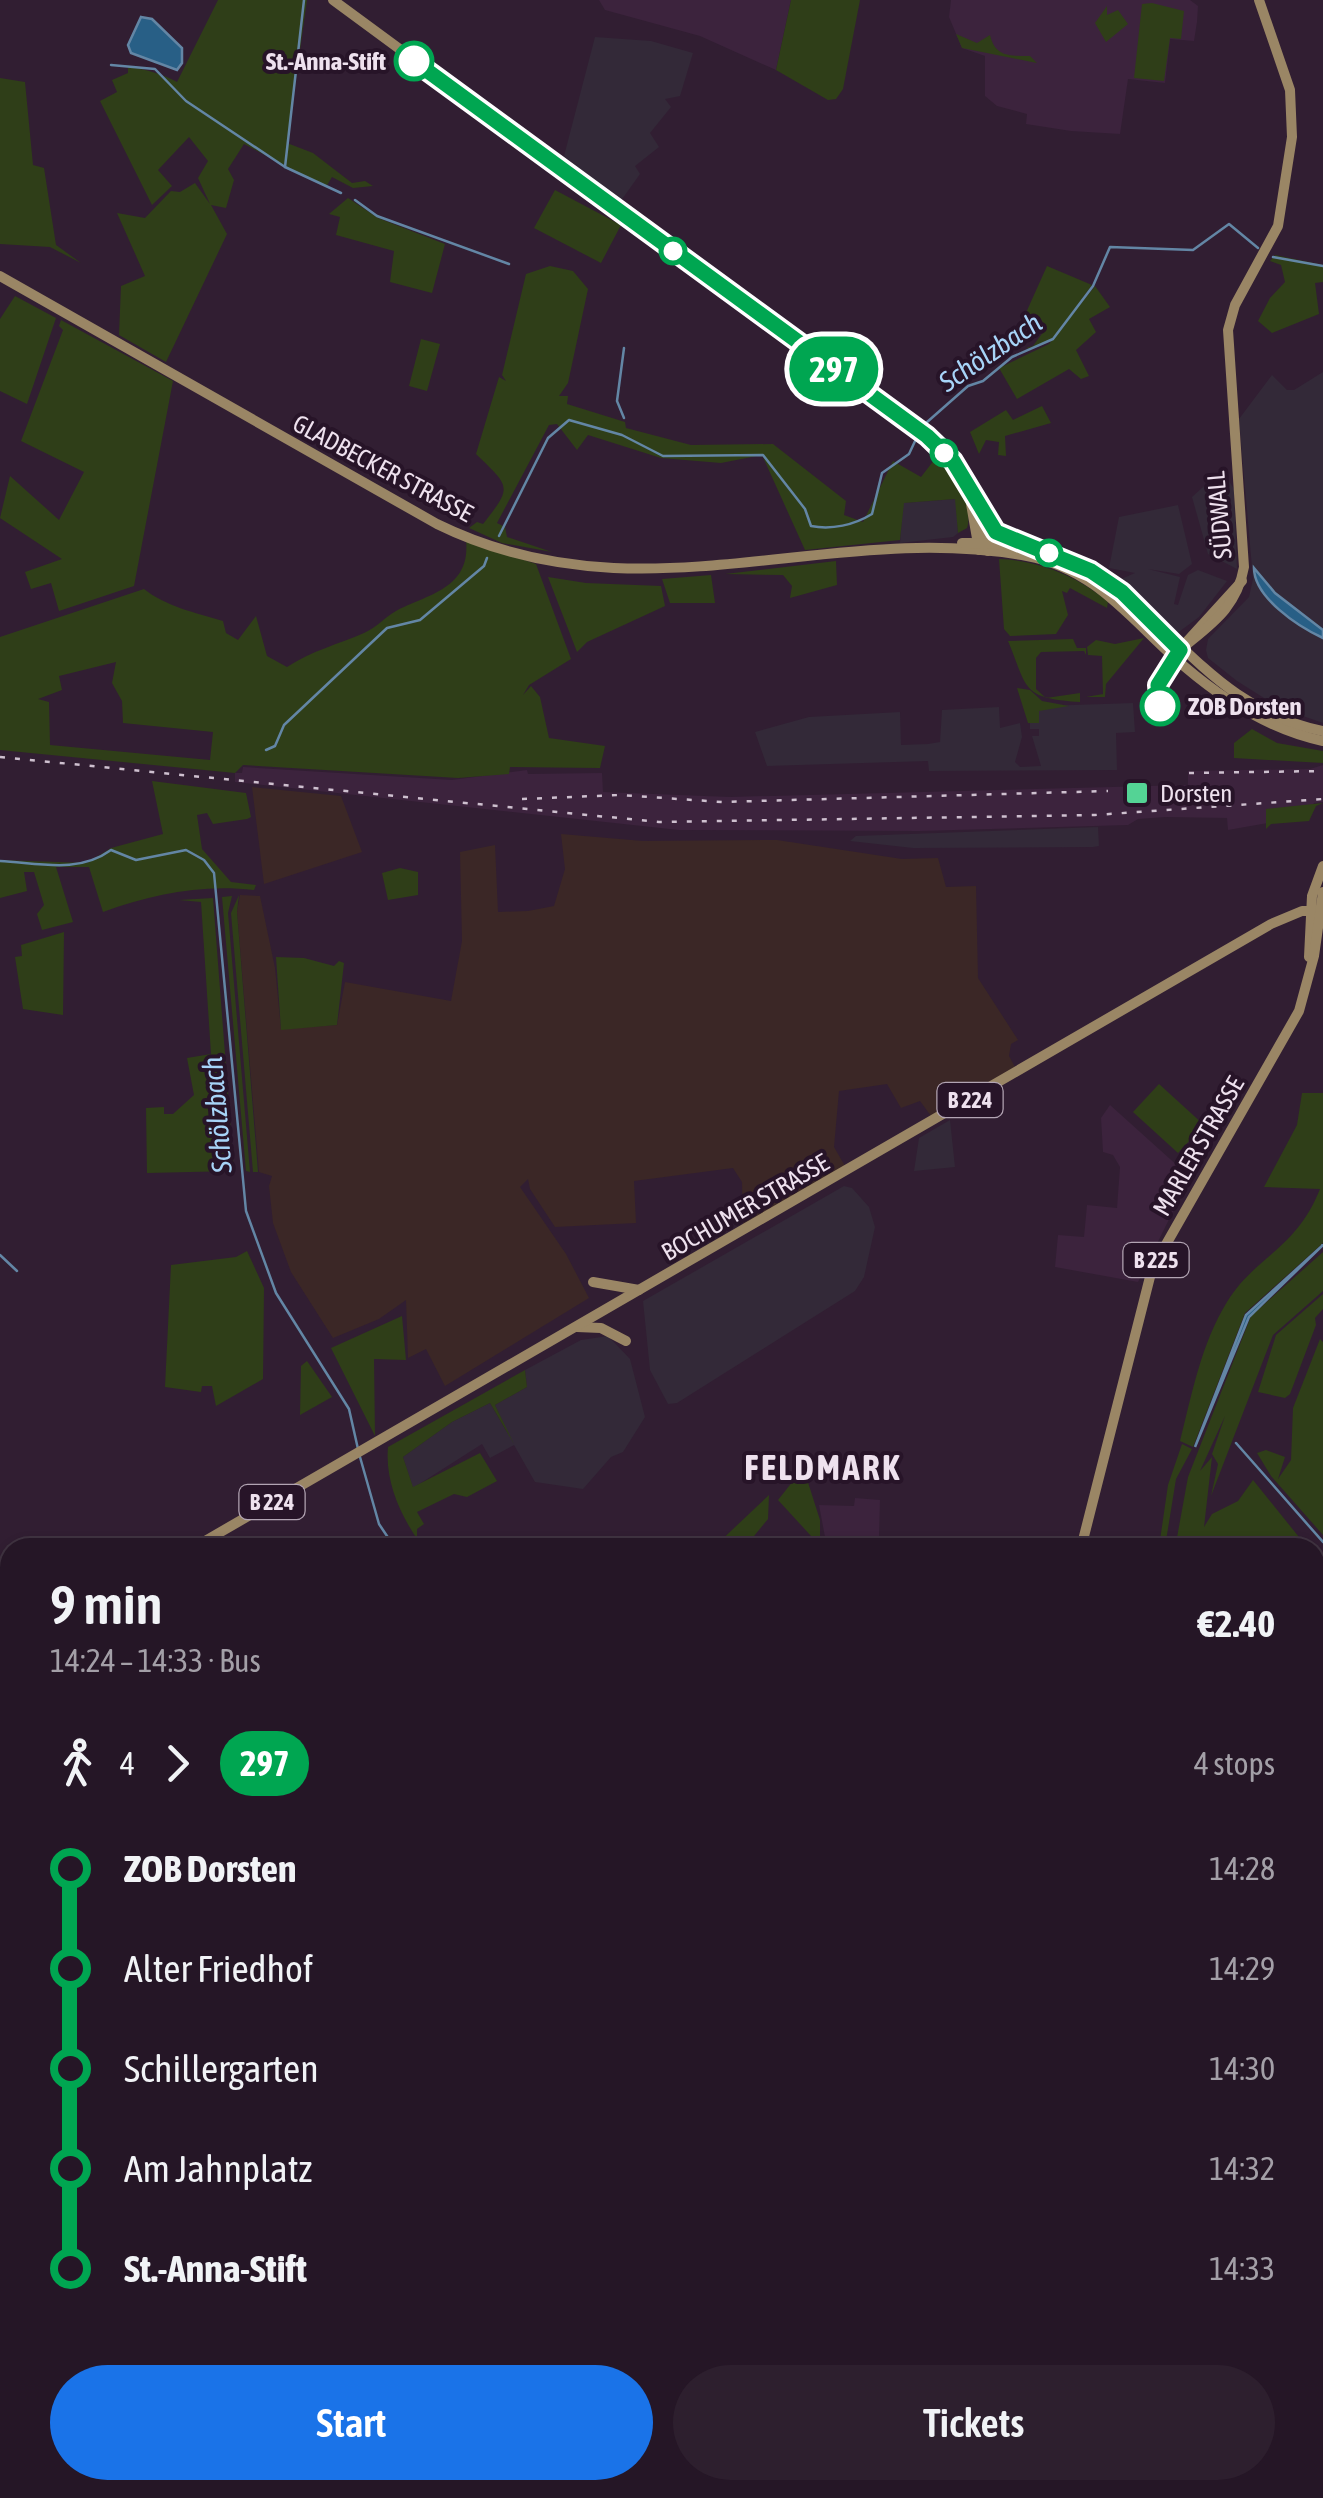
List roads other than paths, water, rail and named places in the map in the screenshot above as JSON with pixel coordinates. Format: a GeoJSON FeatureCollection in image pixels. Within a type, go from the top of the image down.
{"type":"FeatureCollection","features":[{"type":"Feature","properties":{"kind":"main road"},"geometry":{"type":"LineString","coordinates":[[333,0],[927,436],[953,461],[996,532],[1029,548],[1065,558],[1122,592],[1177,653],[1258,718],[1323,741]]}},
{"type":"Feature","properties":{"kind":"main road","name":"SÜDWALL"},"geometry":{"type":"LineString","coordinates":[[1242,582],[1246,557],[1234,446],[1228,330],[1235,305],[1278,226],[1292,137],[1285,68],[1259,0]]}},
{"type":"Feature","properties":{"kind":"main road","name":"GLADBECKER STRASSE"},"geometry":{"type":"LineString","coordinates":[[0,276],[438,524],[490,545],[561,563],[639,570],[983,547],[1044,560],[1085,577],[1116,598],[1177,653]]}},
{"type":"Feature","properties":{"kind":"main road"},"geometry":{"type":"LineString","coordinates":[[966,482],[983,547]]}},
{"type":"Feature","properties":{"kind":"main road"},"geometry":{"type":"LineString","coordinates":[[980,511],[983,547]]}},
{"type":"Feature","properties":{"kind":"main road"},"geometry":{"type":"LineString","coordinates":[[983,547],[1029,548]]}},
{"type":"Feature","properties":{"kind":"main road"},"geometry":{"type":"LineString","coordinates":[[1177,653],[1224,614],[1242,582]]}},
{"type":"Feature","properties":{"kind":"main road"},"geometry":{"type":"LineString","coordinates":[[1177,653],[1242,582]]}},
{"type":"Feature","properties":{"kind":"main road"},"geometry":{"type":"LineString","coordinates":[[1201,636],[1204,670]]}},
{"type":"Feature","properties":{"kind":"main road"},"geometry":{"type":"LineString","coordinates":[[1177,653],[1264,709],[1323,731]]}},
{"type":"Feature","properties":{"kind":"main road"},"geometry":{"type":"LineString","coordinates":[[1315,912],[1323,866]]}},
{"type":"Feature","properties":{"kind":"main road"},"geometry":{"type":"LineString","coordinates":[[1315,912],[1323,892]]}},
{"type":"Feature","properties":{"kind":"main road","name":"MARLER STRASSE"},"geometry":{"type":"LineString","coordinates":[[1084,1538],[1152,1270],[1302,1002],[1314,956],[1315,912]]}},
{"type":"Feature","properties":{"kind":"main road","name":"BOCHUMER STRASSE"},"geometry":{"type":"LineString","coordinates":[[209,1538],[1271,924],[1315,912]]}},
{"type":"Feature","properties":{"kind":"main road"},"geometry":{"type":"LineString","coordinates":[[593,1282],[640,1290]]}},
{"type":"Feature","properties":{"kind":"main road"},"geometry":{"type":"LineString","coordinates":[[576,1327],[600,1328],[626,1341]]}},
{"type":"Feature","properties":{"kind":"water"},"geometry":{"type":"Polygon","coordinates":[[[141,17],[152,19],[182,48],[182,63],[177,70],[131,53],[128,45],[141,17]]]}},
{"type":"Feature","properties":{"kind":"water"},"geometry":{"type":"Polygon","coordinates":[[[1254,568],[1275,593],[1323,630],[1323,638],[1269,600],[1254,568]]]}},
{"type":"Feature","properties":{"kind":"water"},"geometry":{"type":"Polygon","coordinates":[[[1323,1245],[1249,1317],[1195,1447],[1246,1315],[1323,1245]]]}},
{"type":"Feature","properties":{"kind":"waterway"},"geometry":{"type":"LineString","coordinates":[[304,0],[285,167],[341,193]]}},
{"type":"Feature","properties":{"kind":"waterway"},"geometry":{"type":"LineString","coordinates":[[111,65],[155,69],[186,101],[285,167]]}},
{"type":"Feature","properties":{"kind":"waterway"},"geometry":{"type":"LineString","coordinates":[[355,200],[377,216],[509,264]]}},
{"type":"Feature","properties":{"kind":"waterway","name":"Schölzbach"},"geometry":{"type":"LineString","coordinates":[[926,423],[968,386],[983,381],[1012,357],[1053,339],[1093,286],[1110,247],[1193,250],[1229,224],[1258,248]]}},
{"type":"Feature","properties":{"kind":"waterway","name":"Schölzbach"},"geometry":{"type":"LineString","coordinates":[[1273,257],[1323,266]]}},
{"type":"Feature","properties":{"kind":"waterway"},"geometry":{"type":"LineString","coordinates":[[624,348],[617,401],[624,418]]}},
{"type":"Feature","properties":{"kind":"waterway","name":"Schölzbach"},"geometry":{"type":"LineString","coordinates":[[499,536],[548,438],[569,420],[622,435],[663,456],[763,455],[805,509],[811,526],[819,527],[843,526],[872,514],[882,473],[909,454],[916,439]]}},
{"type":"Feature","properties":{"kind":"waterway","name":"Schölzbach"},"geometry":{"type":"LineString","coordinates":[[266,750],[275,746],[284,725],[387,628],[420,620],[484,566],[487,558]]}},
{"type":"Feature","properties":{"kind":"waterway","name":"Schölzbach"},"geometry":{"type":"LineString","coordinates":[[0,861],[72,865],[111,850],[136,860],[186,850],[204,860],[214,873],[246,1211],[276,1293],[349,1409],[358,1449]]}},
{"type":"Feature","properties":{"kind":"waterway"},"geometry":{"type":"LineString","coordinates":[[0,1255],[17,1271]]}},
{"type":"Feature","properties":{"kind":"waterway"},"geometry":{"type":"LineString","coordinates":[[1236,1443],[1319,1538]]}},
{"type":"Feature","properties":{"kind":"waterway","name":"Schölzbach"},"geometry":{"type":"LineString","coordinates":[[360,1457],[379,1524],[388,1538]]}},
{"type":"Feature","properties":{"kind":"railway"},"geometry":{"type":"LineString","coordinates":[[0,757],[659,822],[1095,815],[1323,799]]}},
{"type":"Feature","properties":{"kind":"railway"},"geometry":{"type":"LineString","coordinates":[[1189,773],[1323,771]]}},
{"type":"Feature","properties":{"kind":"railway"},"geometry":{"type":"LineString","coordinates":[[522,799],[620,795],[722,802],[1108,791]]}},
{"type":"Feature","properties":{"kind":"place","name":"St.-Anna-Stift"},"geometry":{"type":"Point","coordinates":[414,61]}},
{"type":"Feature","properties":{"kind":"place","name":"ZOB Dorsten"},"geometry":{"type":"Point","coordinates":[1160,706]}},
{"type":"Feature","properties":{"kind":"place","name":"Dorsten"},"geometry":{"type":"Point","coordinates":[1137,793]}},
{"type":"Feature","properties":{"kind":"district","name":"FELDMARK"},"geometry":{"type":"Point","coordinates":[823,1468]}}]}
